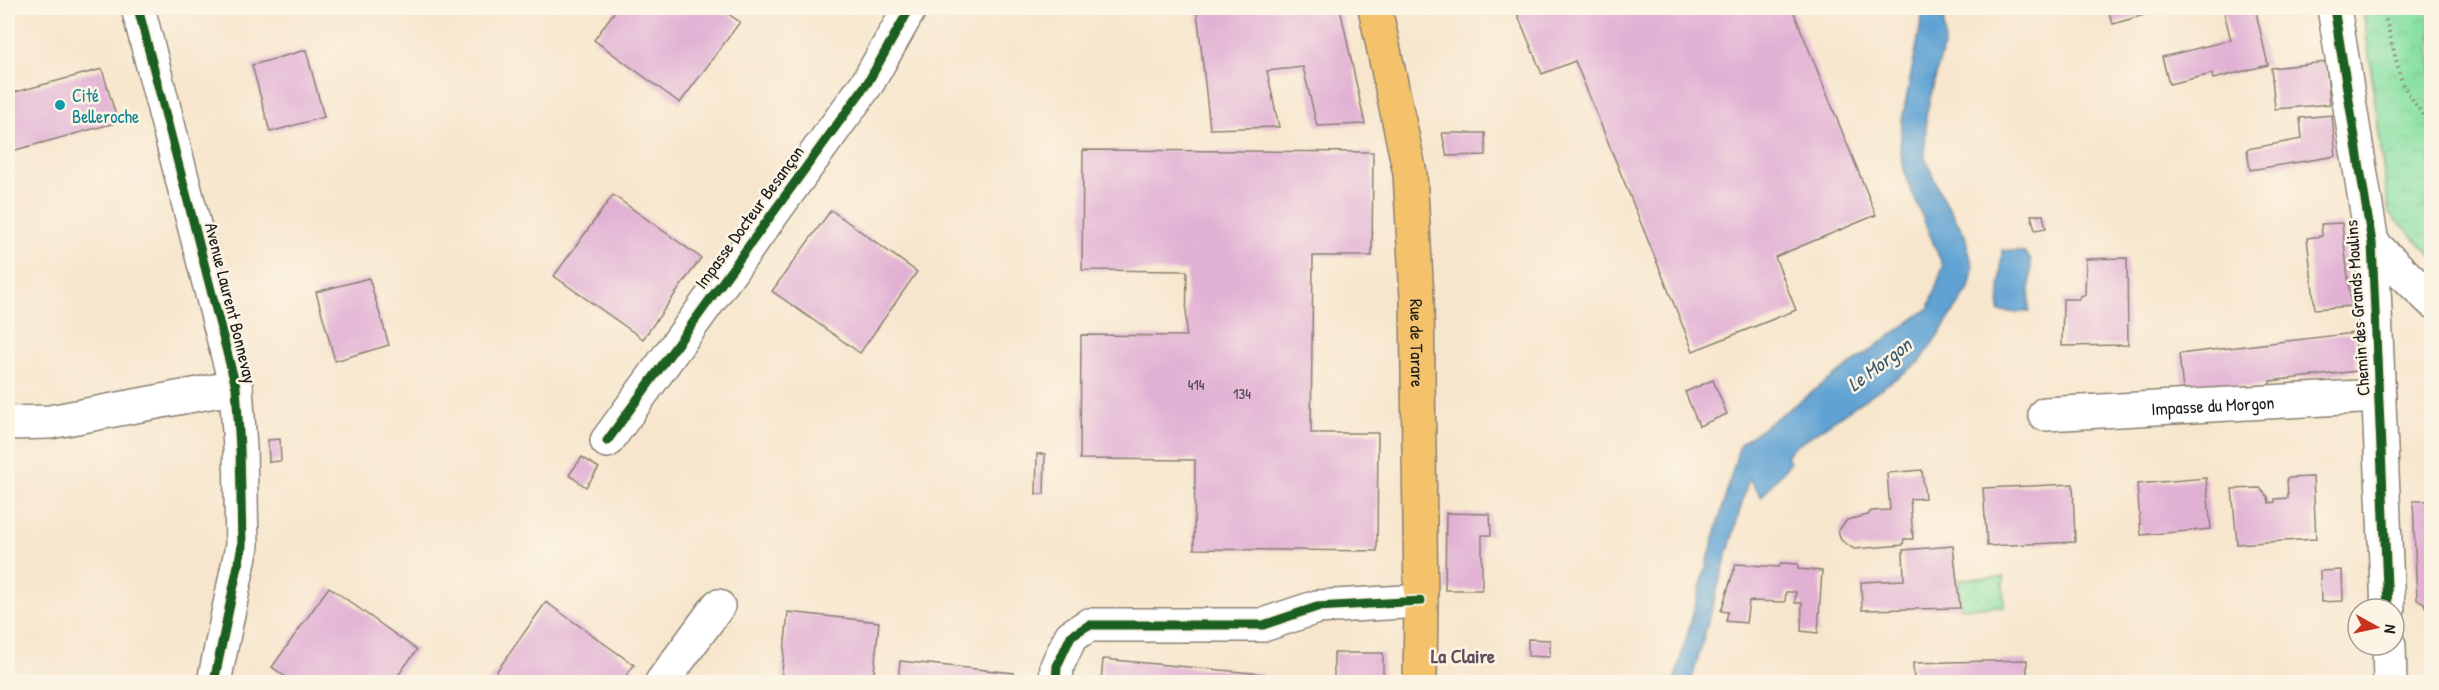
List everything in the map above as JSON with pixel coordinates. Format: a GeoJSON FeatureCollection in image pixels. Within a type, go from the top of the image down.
{"type":"FeatureCollection","features":[{"type":"Feature","properties":{"kind":"main road","name":"Rue de Tarare"},"geometry":{"type":"LineString","coordinates":[[1375,8],[1410,173],[1417,298],[1420,682]]}},
{"type":"Feature","properties":{"kind":"street","name":"Avenue Laurent Bonnevay"},"geometry":{"type":"LineString","coordinates":[[138,8],[236,387],[242,546],[214,682]]}},
{"type":"Feature","properties":{"kind":"street","name":"Impasse Docteur Besançon"},"geometry":{"type":"LineString","coordinates":[[607,441],[868,82],[910,8]]}},
{"type":"Feature","properties":{"kind":"street","name":"Chemin des Grands Moulins"},"geometry":{"type":"LineString","coordinates":[[2334,8],[2372,243],[2387,597]]}},
{"type":"Feature","properties":{"kind":"street"},"geometry":{"type":"LineString","coordinates":[[2372,243],[2432,300]]}},
{"type":"Feature","properties":{"kind":"street"},"geometry":{"type":"LineString","coordinates":[[8,423],[50,422],[236,387]]}},
{"type":"Feature","properties":{"kind":"street","name":"Impasse du Morgon"},"geometry":{"type":"LineString","coordinates":[[2045,414],[2379,396]]}},
{"type":"Feature","properties":{"kind":"street"},"geometry":{"type":"LineString","coordinates":[[1056,682],[1058,666],[1071,636],[1089,625],[1263,625],[1317,607],[1421,601]]}},
{"type":"Feature","properties":{"kind":"street"},"geometry":{"type":"LineString","coordinates":[[662,682],[718,606]]}},
{"type":"Feature","properties":{"kind":"street"},"geometry":{"type":"LineString","coordinates":[[2389,657],[2390,682]]}},
{"type":"Feature","properties":{"kind":"path"},"geometry":{"type":"LineString","coordinates":[[2383,8],[2402,83],[2432,129]]}},
{"type":"Feature","properties":{"kind":"green space"},"geometry":{"type":"Polygon","coordinates":[[[2363,8],[2431,8],[2431,255],[2389,212],[2363,8]]]}},
{"type":"Feature","properties":{"kind":"green space"},"geometry":{"type":"Polygon","coordinates":[[[2004,577],[2004,606],[1960,608],[1959,579],[2004,577]]]}},
{"type":"Feature","properties":{"kind":"water","name":"Le Morgon"},"geometry":{"type":"Polygon","coordinates":[[[1924,8],[1943,8],[1945,40],[1926,115],[1925,157],[1941,195],[1965,235],[1973,268],[1969,289],[1920,362],[1793,448],[1786,455],[1790,463],[1761,497],[1749,478],[1691,682],[1674,682],[1740,444],[1929,308],[1943,266],[1906,178],[1900,149],[1902,120],[1924,8]]]}},
{"type":"Feature","properties":{"kind":"water"},"geometry":{"type":"Polygon","coordinates":[[[2002,250],[2024,252],[2031,260],[2029,312],[1999,312],[2002,250]]]}},
{"type":"Feature","properties":{"kind":"building"},"geometry":{"type":"Polygon","coordinates":[[[617,8],[719,8],[740,22],[680,103],[594,40],[617,8]]]}},
{"type":"Feature","properties":{"kind":"building"},"geometry":{"type":"Polygon","coordinates":[[[1231,8],[1340,8],[1365,124],[1317,126],[1303,67],[1267,71],[1279,127],[1210,129],[1197,11],[1231,8]]]}},
{"type":"Feature","properties":{"kind":"building"},"geometry":{"type":"Polygon","coordinates":[[[1515,8],[1792,8],[1876,215],[1775,257],[1796,310],[1693,351],[1575,61],[1542,74],[1515,8]]]}},
{"type":"Feature","properties":{"kind":"building"},"geometry":{"type":"Polygon","coordinates":[[[2107,8],[2152,8],[2154,12],[2113,24],[2107,8]]]}},
{"type":"Feature","properties":{"kind":"building"},"geometry":{"type":"Polygon","coordinates":[[[2223,8],[2255,8],[2268,65],[2213,79],[2212,74],[2169,84],[2162,57],[2231,40],[2223,8]]]}},
{"type":"Feature","properties":{"kind":"building"},"geometry":{"type":"Polygon","coordinates":[[[306,50],[324,117],[270,132],[252,65],[306,50]]]}},
{"type":"Feature","properties":{"kind":"building"},"geometry":{"type":"Polygon","coordinates":[[[2326,62],[2330,104],[2275,109],[2271,68],[2326,62]]]}},
{"type":"Feature","properties":{"kind":"building","name":"Cité Belleroche"},"geometry":{"type":"Polygon","coordinates":[[[102,69],[116,116],[113,117],[115,123],[8,152],[8,94],[102,69]]]}},
{"type":"Feature","properties":{"kind":"building"},"geometry":{"type":"Polygon","coordinates":[[[2332,115],[2336,156],[2250,170],[2247,149],[2302,139],[2300,118],[2332,115]]]}},
{"type":"Feature","properties":{"kind":"building"},"geometry":{"type":"Polygon","coordinates":[[[1442,133],[1485,133],[1486,155],[1447,156],[1442,133]]]}},
{"type":"Feature","properties":{"kind":"building"},"geometry":{"type":"Polygon","coordinates":[[[1083,150],[1373,152],[1372,256],[1313,256],[1311,433],[1378,433],[1377,551],[1194,549],[1195,460],[1080,459],[1081,335],[1186,336],[1187,271],[1082,270],[1083,150]]]}},
{"type":"Feature","properties":{"kind":"building"},"geometry":{"type":"Polygon","coordinates":[[[613,195],[701,258],[643,339],[554,276],[613,195]]]}},
{"type":"Feature","properties":{"kind":"building"},"geometry":{"type":"Polygon","coordinates":[[[831,210],[917,272],[860,353],[772,291],[831,210]]]}},
{"type":"Feature","properties":{"kind":"building"},"geometry":{"type":"Polygon","coordinates":[[[2031,215],[2043,215],[2046,228],[2035,230],[2031,215]]]}},
{"type":"Feature","properties":{"kind":"building"},"geometry":{"type":"Polygon","coordinates":[[[2342,223],[2351,306],[2315,309],[2307,238],[2322,236],[2321,224],[2342,223]]]}},
{"type":"Feature","properties":{"kind":"building"},"geometry":{"type":"Polygon","coordinates":[[[2127,258],[2128,345],[2062,346],[2063,299],[2079,299],[2080,296],[2085,295],[2086,259],[2127,258]]]}},
{"type":"Feature","properties":{"kind":"building"},"geometry":{"type":"Polygon","coordinates":[[[369,278],[389,345],[335,361],[316,292],[369,278]]]}},
{"type":"Feature","properties":{"kind":"building"},"geometry":{"type":"Polygon","coordinates":[[[2354,333],[2357,371],[2270,381],[2270,385],[2183,390],[2179,354],[2354,333]]]}},
{"type":"Feature","properties":{"kind":"building"},"geometry":{"type":"Polygon","coordinates":[[[1713,380],[1727,414],[1699,426],[1685,392],[1713,380]]]}},
{"type":"Feature","properties":{"kind":"building"},"geometry":{"type":"Polygon","coordinates":[[[280,439],[281,461],[269,462],[268,440],[280,439]]]}},
{"type":"Feature","properties":{"kind":"building"},"geometry":{"type":"Polygon","coordinates":[[[1037,454],[1045,454],[1044,494],[1036,494],[1037,454]]]}},
{"type":"Feature","properties":{"kind":"building"},"geometry":{"type":"Polygon","coordinates":[[[582,457],[599,468],[586,487],[569,475],[582,457]]]}},
{"type":"Feature","properties":{"kind":"building"},"geometry":{"type":"Polygon","coordinates":[[[1922,470],[1925,498],[1910,499],[1913,539],[1904,539],[1903,545],[1854,549],[1841,540],[1838,531],[1847,520],[1868,515],[1871,511],[1890,510],[1887,473],[1922,470]]]}},
{"type":"Feature","properties":{"kind":"building"},"geometry":{"type":"Polygon","coordinates":[[[2313,477],[2316,539],[2237,544],[2232,489],[2260,488],[2268,497],[2269,503],[2275,502],[2275,499],[2288,498],[2287,478],[2313,477]]]}},
{"type":"Feature","properties":{"kind":"building"},"geometry":{"type":"Polygon","coordinates":[[[2206,478],[2211,529],[2141,535],[2137,484],[2206,478]]]}},
{"type":"Feature","properties":{"kind":"building"},"geometry":{"type":"Polygon","coordinates":[[[2073,484],[2075,542],[1987,546],[1983,488],[2073,484]]]}},
{"type":"Feature","properties":{"kind":"building"},"geometry":{"type":"Polygon","coordinates":[[[2413,501],[2432,501],[2432,610],[2428,610],[2423,602],[2417,600],[2413,501]]]}},
{"type":"Feature","properties":{"kind":"building"},"geometry":{"type":"Polygon","coordinates":[[[1446,513],[1490,514],[1491,535],[1482,535],[1482,590],[1445,590],[1446,513]]]}},
{"type":"Feature","properties":{"kind":"building"},"geometry":{"type":"Polygon","coordinates":[[[1953,546],[1960,608],[1862,610],[1861,582],[1904,580],[1903,550],[1953,546]]]}},
{"type":"Feature","properties":{"kind":"building"},"geometry":{"type":"Polygon","coordinates":[[[1781,563],[1798,564],[1798,569],[1822,571],[1818,633],[1801,631],[1802,603],[1795,603],[1796,592],[1786,592],[1785,602],[1749,601],[1746,623],[1726,621],[1728,612],[1721,611],[1736,564],[1779,567],[1781,563]]]}},
{"type":"Feature","properties":{"kind":"building"},"geometry":{"type":"Polygon","coordinates":[[[2342,570],[2343,601],[2321,602],[2320,571],[2342,570]]]}},
{"type":"Feature","properties":{"kind":"building"},"geometry":{"type":"Polygon","coordinates":[[[329,587],[417,650],[393,682],[293,682],[272,667],[329,587]]]}},
{"type":"Feature","properties":{"kind":"building"},"geometry":{"type":"Polygon","coordinates":[[[546,602],[634,665],[622,682],[489,682],[546,602]]]}},
{"type":"Feature","properties":{"kind":"building"},"geometry":{"type":"Polygon","coordinates":[[[788,612],[879,622],[873,682],[781,682],[788,612]]]}},
{"type":"Feature","properties":{"kind":"building"},"geometry":{"type":"Polygon","coordinates":[[[1528,639],[1550,640],[1550,657],[1528,656],[1528,639]]]}},
{"type":"Feature","properties":{"kind":"building"},"geometry":{"type":"Polygon","coordinates":[[[1334,653],[1383,653],[1383,682],[1334,682],[1334,653]]]}},
{"type":"Feature","properties":{"kind":"building"},"geometry":{"type":"Polygon","coordinates":[[[1103,659],[1263,674],[1263,682],[1101,682],[1103,659]]]}},
{"type":"Feature","properties":{"kind":"building"},"geometry":{"type":"Polygon","coordinates":[[[2027,660],[2027,682],[1914,682],[1913,663],[2027,660]]]}},
{"type":"Feature","properties":{"kind":"building"},"geometry":{"type":"Polygon","coordinates":[[[900,661],[1014,673],[1013,682],[898,682],[900,661]]]}},
{"type":"Feature","properties":{"kind":"cycle path"},"geometry":{"type":"LineString","coordinates":[[138,8],[236,387],[242,546],[214,682]]}},
{"type":"Feature","properties":{"kind":"cycle path"},"geometry":{"type":"LineString","coordinates":[[607,441],[868,82],[910,8]]}},
{"type":"Feature","properties":{"kind":"cycle path"},"geometry":{"type":"LineString","coordinates":[[2334,8],[2372,243],[2387,597]]}},
{"type":"Feature","properties":{"kind":"cycle path"},"geometry":{"type":"LineString","coordinates":[[1056,682],[1057,666],[1071,636],[1089,625],[1263,625],[1317,607],[1421,601]]}},
{"type":"Feature","properties":{"kind":"place","name":"Cité Belleroche"},"geometry":{"type":"Point","coordinates":[60,105]}},
{"type":"Feature","properties":{"kind":"district","name":"La Claire"},"geometry":{"type":"Point","coordinates":[1463,655]}}]}
